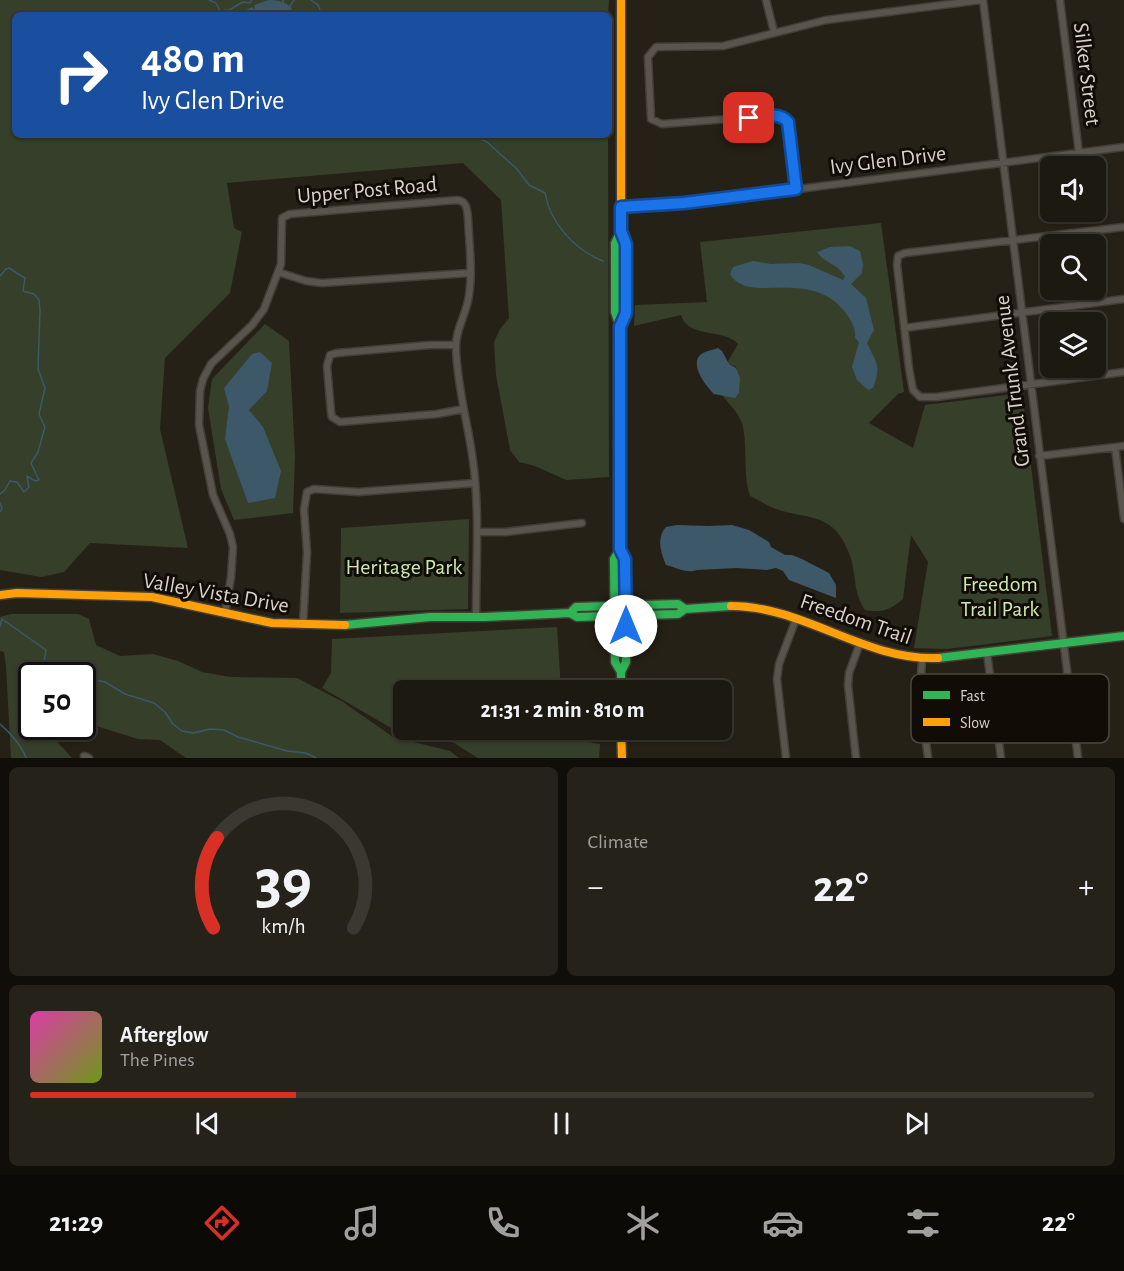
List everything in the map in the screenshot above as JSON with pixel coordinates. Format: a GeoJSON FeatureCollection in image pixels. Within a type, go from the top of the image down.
{"type":"FeatureCollection","features":[{"type":"Feature","properties":{"kind":"street"},"geometry":{"type":"LineString","coordinates":[[621,0],[621,231],[615,243],[615,312],[620,327],[620,549],[625,559],[626,606],[626,662],[621,672],[621,680]]}},
{"type":"Feature","properties":{"kind":"street"},"geometry":{"type":"LineString","coordinates":[[766,0],[774,32]]}},
{"type":"Feature","properties":{"kind":"street"},"geometry":{"type":"LineString","coordinates":[[796,189],[788,122],[784,117],[662,124],[651,119],[648,57],[656,47],[723,46],[826,20],[982,0]]}},
{"type":"Feature","properties":{"kind":"street","name":"Grand Trunk Avenue"},"geometry":{"type":"LineString","coordinates":[[982,0],[1068,674]]}},
{"type":"Feature","properties":{"kind":"street","name":"Silker Street"},"geometry":{"type":"LineString","coordinates":[[1060,0],[1079,153]]}},
{"type":"Feature","properties":{"kind":"street","name":"Ivy Glen Drive"},"geometry":{"type":"LineString","coordinates":[[621,207],[684,203],[1124,147]]}},
{"type":"Feature","properties":{"kind":"street","name":"Upper Post Road"},"geometry":{"type":"LineString","coordinates":[[225,613],[233,547],[230,534],[213,495],[199,425],[200,391],[211,364],[260,315],[278,272],[282,251],[281,222],[285,215],[457,200],[465,203],[468,210],[470,273],[468,304],[458,330],[456,345],[463,410],[475,483],[476,617]]}},
{"type":"Feature","properties":{"kind":"street"},"geometry":{"type":"LineString","coordinates":[[1124,227],[905,254],[898,256],[897,265],[913,390],[920,398],[1124,372]]}},
{"type":"Feature","properties":{"kind":"street"},"geometry":{"type":"LineString","coordinates":[[278,272],[306,281],[322,283],[470,273]]}},
{"type":"Feature","properties":{"kind":"street"},"geometry":{"type":"LineString","coordinates":[[904,328],[1124,299]]}},
{"type":"Feature","properties":{"kind":"street"},"geometry":{"type":"LineString","coordinates":[[456,345],[430,345],[330,355],[327,366],[331,412],[332,417],[340,422],[463,410]]}},
{"type":"Feature","properties":{"kind":"street"},"geometry":{"type":"LineString","coordinates":[[1040,456],[1124,446]]}},
{"type":"Feature","properties":{"kind":"street"},"geometry":{"type":"LineString","coordinates":[[1115,447],[1124,519]]}},
{"type":"Feature","properties":{"kind":"street"},"geometry":{"type":"LineString","coordinates":[[303,625],[307,552],[304,509],[307,492],[314,489],[358,492],[475,483]]}},
{"type":"Feature","properties":{"kind":"street"},"geometry":{"type":"LineString","coordinates":[[477,532],[505,532],[582,523]]}},
{"type":"Feature","properties":{"kind":"street"},"geometry":{"type":"LineString","coordinates":[[620,549],[615,559],[615,662],[621,672]]}},
{"type":"Feature","properties":{"kind":"street","name":"Valley Vista Drive"},"geometry":{"type":"LineString","coordinates":[[0,595],[17,593],[147,596],[272,623],[303,625],[342,625],[430,617],[570,613],[577,617],[626,616]]}},
{"type":"Feature","properties":{"kind":"street","name":"Freedom Trail"},"geometry":{"type":"LineString","coordinates":[[626,606],[678,604],[685,609]]}},
{"type":"Feature","properties":{"kind":"street","name":"Freedom Trail"},"geometry":{"type":"LineString","coordinates":[[626,616],[678,614],[685,609],[745,605],[762,607],[895,655],[922,659],[939,659],[1124,636]]}},
{"type":"Feature","properties":{"kind":"street","name":"Valley Vista Drive"},"geometry":{"type":"LineString","coordinates":[[570,613],[576,608],[626,606]]}},
{"type":"Feature","properties":{"kind":"street"},"geometry":{"type":"LineString","coordinates":[[786,758],[777,680],[779,664],[796,619]]}},
{"type":"Feature","properties":{"kind":"street"},"geometry":{"type":"LineString","coordinates":[[856,758],[848,685],[849,673],[860,643]]}},
{"type":"Feature","properties":{"kind":"street"},"geometry":{"type":"LineString","coordinates":[[987,653],[990,674]]}},
{"type":"Feature","properties":{"kind":"street"},"geometry":{"type":"LineString","coordinates":[[921,674],[922,659]]}},
{"type":"Feature","properties":{"kind":"street"},"geometry":{"type":"LineString","coordinates":[[621,740],[622,758]]}},
{"type":"Feature","properties":{"kind":"street"},"geometry":{"type":"LineString","coordinates":[[926,743],[928,758]]}},
{"type":"Feature","properties":{"kind":"street"},"geometry":{"type":"LineString","coordinates":[[998,743],[1000,758]]}},
{"type":"Feature","properties":{"kind":"street","name":"Grand Trunk Avenue"},"geometry":{"type":"LineString","coordinates":[[1076,743],[1078,758]]}},
{"type":"Feature","properties":{"kind":"green space"},"geometry":{"type":"Polygon","coordinates":[[[0,0],[609,0],[608,12],[12,12],[12,138],[608,138],[609,477],[566,480],[535,466],[519,462],[510,450],[496,375],[494,342],[500,329],[509,318],[501,200],[463,163],[227,183],[234,228],[242,232],[230,293],[165,358],[160,429],[188,548],[90,543],[64,572],[41,577],[0,570],[0,0]]]}},
{"type":"Feature","properties":{"kind":"green space","name":"Freedom Trail Park"},"geometry":{"type":"Polygon","coordinates":[[[881,223],[904,392],[898,394],[869,423],[913,448],[925,405],[1022,393],[1052,636],[947,649],[914,648],[928,562],[911,535],[903,599],[886,610],[865,610],[856,588],[849,553],[843,540],[829,524],[811,517],[779,510],[750,496],[746,477],[743,426],[722,395],[738,395],[736,367],[727,363],[738,344],[724,336],[698,331],[685,322],[681,315],[634,326],[635,305],[707,302],[700,242],[881,223]]]}},
{"type":"Feature","properties":{"kind":"green space"},"geometry":{"type":"Polygon","coordinates":[[[265,324],[289,341],[295,456],[293,513],[234,520],[221,489],[208,408],[212,379],[265,324]]]}},
{"type":"Feature","properties":{"kind":"green space","name":"Heritage Park"},"geometry":{"type":"Polygon","coordinates":[[[469,519],[468,609],[340,613],[341,528],[469,519]]]}},
{"type":"Feature","properties":{"kind":"green space"},"geometry":{"type":"Polygon","coordinates":[[[11,614],[78,614],[89,619],[96,645],[120,656],[153,654],[178,661],[202,672],[231,677],[297,678],[343,702],[393,737],[393,740],[405,740],[450,751],[459,758],[186,758],[160,740],[138,739],[96,726],[96,662],[18,662],[18,740],[56,740],[72,758],[11,758],[6,666],[4,652],[0,651],[0,617],[11,614]]]}},
{"type":"Feature","properties":{"kind":"green space"},"geometry":{"type":"Polygon","coordinates":[[[557,627],[560,680],[393,680],[393,729],[322,688],[331,673],[332,639],[557,627]]]}},
{"type":"Feature","properties":{"kind":"green space"},"geometry":{"type":"Polygon","coordinates":[[[441,740],[576,740],[600,744],[599,758],[478,758],[454,743],[441,740]]]}},
{"type":"Feature","properties":{"kind":"water"},"geometry":{"type":"Polygon","coordinates":[[[269,0],[279,1],[292,9],[290,12],[244,12],[252,7],[255,10],[254,5],[269,0]]]}},
{"type":"Feature","properties":{"kind":"water"},"geometry":{"type":"Polygon","coordinates":[[[850,246],[860,251],[863,264],[862,273],[851,284],[866,298],[874,330],[867,343],[877,364],[877,374],[873,388],[868,390],[857,380],[852,367],[859,342],[855,338],[853,326],[848,316],[833,301],[817,292],[800,289],[751,287],[739,283],[730,274],[733,267],[753,261],[771,264],[799,263],[843,280],[845,276],[838,268],[817,252],[830,247],[850,246]]]}},
{"type":"Feature","properties":{"kind":"water"},"geometry":{"type":"Polygon","coordinates":[[[718,348],[729,364],[736,368],[740,378],[739,393],[735,398],[714,394],[703,381],[698,370],[697,360],[700,355],[718,348]]]}},
{"type":"Feature","properties":{"kind":"water"},"geometry":{"type":"Polygon","coordinates":[[[260,352],[272,363],[267,391],[249,410],[263,427],[281,471],[275,498],[248,503],[225,439],[229,407],[224,388],[252,354],[260,352]]]}},
{"type":"Feature","properties":{"kind":"water"},"geometry":{"type":"Polygon","coordinates":[[[732,525],[749,530],[785,555],[802,559],[829,573],[836,585],[836,598],[789,580],[783,571],[776,568],[689,571],[666,565],[661,551],[661,536],[666,527],[732,525]]]}},
{"type":"Feature","properties":{"kind":"waterway"},"geometry":{"type":"LineString","coordinates":[[209,0],[216,3],[220,11],[229,10],[243,2],[250,3],[252,0]]}},
{"type":"Feature","properties":{"kind":"waterway"},"geometry":{"type":"LineString","coordinates":[[290,6],[294,0]]}},
{"type":"Feature","properties":{"kind":"waterway"},"geometry":{"type":"LineString","coordinates":[[311,0],[318,5],[321,12]]}},
{"type":"Feature","properties":{"kind":"waterway"},"geometry":{"type":"LineString","coordinates":[[478,138],[487,142],[517,169],[529,185],[545,193],[552,215],[565,234],[583,250],[603,261]]}},
{"type":"Feature","properties":{"kind":"waterway"},"geometry":{"type":"LineString","coordinates":[[0,276],[9,268],[25,278],[23,291],[34,294],[39,300],[38,369],[45,388],[39,414],[45,427],[38,452],[31,463],[39,480],[35,481],[27,476],[29,487],[24,492],[17,482],[10,481],[0,494]]}},
{"type":"Feature","properties":{"kind":"waterway"},"geometry":{"type":"LineString","coordinates":[[0,503],[2,508],[0,512]]}},
{"type":"Feature","properties":{"kind":"waterway"},"geometry":{"type":"LineString","coordinates":[[0,626],[2,619],[46,650],[44,662]]}},
{"type":"Feature","properties":{"kind":"waterway"},"geometry":{"type":"LineString","coordinates":[[96,680],[105,682],[125,694],[154,703],[182,731],[193,733],[210,729],[224,730],[238,737],[287,751],[306,753],[316,758]]}},
{"type":"Feature","properties":{"kind":"waterway"},"geometry":{"type":"LineString","coordinates":[[0,724],[22,749],[26,758]]}},
{"type":"Feature","properties":{"kind":"traffic: fast"},"geometry":{"type":"LineString","coordinates":[[621,231],[615,243],[615,312],[620,327],[620,549],[625,559],[626,662],[621,672]]}},
{"type":"Feature","properties":{"kind":"traffic: fast"},"geometry":{"type":"LineString","coordinates":[[620,549],[614,559],[615,662],[621,672],[621,680]]}},
{"type":"Feature","properties":{"kind":"traffic: fast"},"geometry":{"type":"LineString","coordinates":[[570,613],[576,607],[678,604],[685,609]]}},
{"type":"Feature","properties":{"kind":"traffic: fast"},"geometry":{"type":"LineString","coordinates":[[345,625],[430,617],[570,613],[577,617],[678,614],[685,609],[731,606]]}},
{"type":"Feature","properties":{"kind":"traffic: fast"},"geometry":{"type":"LineString","coordinates":[[938,658],[1124,636]]}},
{"type":"Feature","properties":{"kind":"traffic: slow"},"geometry":{"type":"LineString","coordinates":[[620,327],[626,313],[626,244],[621,231],[621,0]]}},
{"type":"Feature","properties":{"kind":"traffic: slow"},"geometry":{"type":"LineString","coordinates":[[0,595],[17,593],[152,597],[272,623],[345,625]]}},
{"type":"Feature","properties":{"kind":"traffic: slow"},"geometry":{"type":"LineString","coordinates":[[731,606],[758,608],[784,615],[885,651],[911,657],[938,658]]}},
{"type":"Feature","properties":{"kind":"traffic: slow"},"geometry":{"type":"LineString","coordinates":[[621,740],[622,758]]}},
{"type":"Feature","properties":{"kind":"route"},"geometry":{"type":"LineString","coordinates":[[626,626],[625,559],[620,549],[620,327],[626,313],[626,244],[621,231],[621,207],[684,203],[796,189],[788,122],[784,117],[776,116],[749,118]]}}]}
